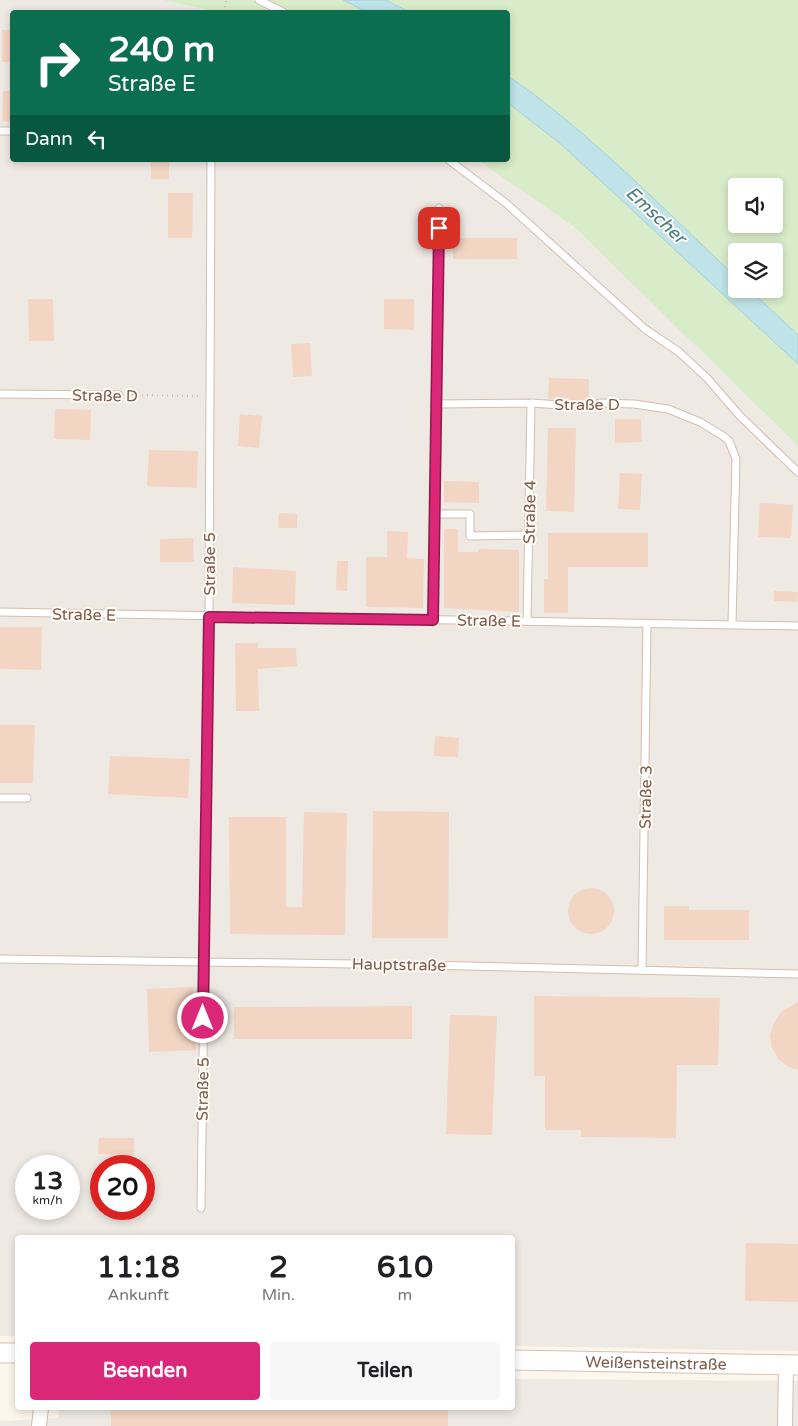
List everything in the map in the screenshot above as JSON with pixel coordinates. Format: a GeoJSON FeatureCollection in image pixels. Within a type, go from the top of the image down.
{"type":"FeatureCollection","features":[{"type":"Feature","properties":{"kind":"street"},"geometry":{"type":"LineString","coordinates":[[0,1353],[15,1353]]}},
{"type":"Feature","properties":{"kind":"street","name":"Weißensteinstraße"},"geometry":{"type":"LineString","coordinates":[[515,1360],[792,1365]]}},
{"type":"Feature","properties":{"kind":"street"},"geometry":{"type":"LineString","coordinates":[[785,1426],[792,1365]]}},
{"type":"Feature","properties":{"kind":"street"},"geometry":{"type":"LineString","coordinates":[[31,1410],[32,1426]]}},
{"type":"Feature","properties":{"kind":"street"},"geometry":{"type":"LineString","coordinates":[[39,1426],[42,1410]]}},
{"type":"Feature","properties":{"kind":"lane"},"geometry":{"type":"LineString","coordinates":[[260,0],[279,10]]}},
{"type":"Feature","properties":{"kind":"lane","name":"Straße 5"},"geometry":{"type":"LineString","coordinates":[[201,1208],[209,617],[211,162]]}},
{"type":"Feature","properties":{"kind":"lane"},"geometry":{"type":"LineString","coordinates":[[452,162],[507,204],[645,328],[679,352],[707,378],[740,416],[798,472]]}},
{"type":"Feature","properties":{"kind":"lane"},"geometry":{"type":"LineString","coordinates":[[433,620],[439,208]]}},
{"type":"Feature","properties":{"kind":"lane","name":"Straße D"},"geometry":{"type":"LineString","coordinates":[[0,394],[119,395]]}},
{"type":"Feature","properties":{"kind":"lane","name":"Straße D"},"geometry":{"type":"LineString","coordinates":[[436,404],[531,403],[590,407],[600,403],[634,404],[668,409],[700,422],[729,441],[736,459],[732,624]]}},
{"type":"Feature","properties":{"kind":"lane","name":"Straße 4"},"geometry":{"type":"LineString","coordinates":[[526,621],[531,403]]}},
{"type":"Feature","properties":{"kind":"lane"},"geometry":{"type":"LineString","coordinates":[[435,514],[470,514],[470,536],[528,536]]}},
{"type":"Feature","properties":{"kind":"lane","name":"Straße E"},"geometry":{"type":"LineString","coordinates":[[0,612],[798,626]]}},
{"type":"Feature","properties":{"kind":"lane","name":"Straße 3"},"geometry":{"type":"LineString","coordinates":[[642,970],[647,623]]}},
{"type":"Feature","properties":{"kind":"lane"},"geometry":{"type":"LineString","coordinates":[[0,798],[27,798]]}},
{"type":"Feature","properties":{"kind":"lane","name":"Hauptstraße"},"geometry":{"type":"LineString","coordinates":[[0,959],[798,974]]}},
{"type":"Feature","properties":{"kind":"path","name":"Straße D"},"geometry":{"type":"LineString","coordinates":[[119,395],[209,396]]}},
{"type":"Feature","properties":{"kind":"shaded area"},"geometry":{"type":"Polygon","coordinates":[[[0,0],[162,0],[208,10],[10,10],[10,162],[480,162],[573,226],[798,446],[798,1351],[515,1346],[515,1235],[15,1235],[15,1336],[0,1336],[0,0]]]}},
{"type":"Feature","properties":{"kind":"shaded area"},"geometry":{"type":"Polygon","coordinates":[[[515,1379],[798,1381],[798,1426],[0,1426],[0,1421],[59,1418],[59,1410],[515,1410],[515,1379]]]}},
{"type":"Feature","properties":{"kind":"green space"},"geometry":{"type":"Polygon","coordinates":[[[162,0],[798,0],[798,446],[573,226],[480,162],[510,162],[510,10],[208,10],[162,0]]]}},
{"type":"Feature","properties":{"kind":"water"},"geometry":{"type":"Polygon","coordinates":[[[343,0],[386,0],[405,10],[363,10],[343,0]]]}},
{"type":"Feature","properties":{"kind":"water","name":"Emscher"},"geometry":{"type":"Polygon","coordinates":[[[510,77],[568,121],[597,146],[728,269],[728,298],[759,298],[798,335],[798,364],[562,145],[510,105],[510,77]]]}},
{"type":"Feature","properties":{"kind":"building"},"geometry":{"type":"Polygon","coordinates":[[[2,30],[10,30],[10,62],[2,62],[2,30]]]}},
{"type":"Feature","properties":{"kind":"building"},"geometry":{"type":"Polygon","coordinates":[[[3,91],[10,91],[10,122],[2,121],[3,91]]]}},
{"type":"Feature","properties":{"kind":"building"},"geometry":{"type":"Polygon","coordinates":[[[151,162],[169,162],[169,179],[151,179],[151,162]]]}},
{"type":"Feature","properties":{"kind":"building"},"geometry":{"type":"Polygon","coordinates":[[[168,193],[193,193],[192,238],[168,238],[168,193]]]}},
{"type":"Feature","properties":{"kind":"building"},"geometry":{"type":"Polygon","coordinates":[[[453,238],[517,238],[517,259],[453,259],[453,238]]]}},
{"type":"Feature","properties":{"kind":"building"},"geometry":{"type":"Polygon","coordinates":[[[28,299],[53,299],[54,341],[29,341],[28,299]]]}},
{"type":"Feature","properties":{"kind":"building"},"geometry":{"type":"Polygon","coordinates":[[[384,299],[414,299],[414,330],[384,329],[384,299]]]}},
{"type":"Feature","properties":{"kind":"building"},"geometry":{"type":"Polygon","coordinates":[[[310,343],[312,376],[293,377],[291,344],[310,343]]]}},
{"type":"Feature","properties":{"kind":"building"},"geometry":{"type":"Polygon","coordinates":[[[549,378],[589,379],[589,401],[548,399],[549,378]]]}},
{"type":"Feature","properties":{"kind":"building"},"geometry":{"type":"Polygon","coordinates":[[[55,409],[91,410],[90,440],[54,439],[55,409]]]}},
{"type":"Feature","properties":{"kind":"building"},"geometry":{"type":"Polygon","coordinates":[[[240,414],[262,416],[259,448],[238,446],[240,414]]]}},
{"type":"Feature","properties":{"kind":"building"},"geometry":{"type":"Polygon","coordinates":[[[615,419],[641,419],[642,442],[615,443],[615,419]]]}},
{"type":"Feature","properties":{"kind":"building"},"geometry":{"type":"Polygon","coordinates":[[[548,428],[576,428],[574,512],[546,511],[548,428]]]}},
{"type":"Feature","properties":{"kind":"building"},"geometry":{"type":"Polygon","coordinates":[[[149,450],[198,451],[197,488],[147,486],[149,450]]]}},
{"type":"Feature","properties":{"kind":"building"},"geometry":{"type":"Polygon","coordinates":[[[620,473],[642,474],[640,510],[618,509],[620,473]]]}},
{"type":"Feature","properties":{"kind":"building"},"geometry":{"type":"Polygon","coordinates":[[[444,481],[479,482],[479,503],[444,502],[444,481]]]}},
{"type":"Feature","properties":{"kind":"building"},"geometry":{"type":"Polygon","coordinates":[[[760,503],[793,505],[791,538],[758,537],[760,503]]]}},
{"type":"Feature","properties":{"kind":"building"},"geometry":{"type":"Polygon","coordinates":[[[279,513],[297,514],[297,528],[278,528],[279,513]]]}},
{"type":"Feature","properties":{"kind":"building"},"geometry":{"type":"Polygon","coordinates":[[[444,529],[458,529],[458,552],[478,552],[478,549],[519,550],[519,612],[444,608],[444,529]]]}},
{"type":"Feature","properties":{"kind":"building"},"geometry":{"type":"Polygon","coordinates":[[[387,531],[408,532],[407,558],[424,559],[423,608],[366,607],[366,557],[387,557],[387,531]]]}},
{"type":"Feature","properties":{"kind":"building"},"geometry":{"type":"Polygon","coordinates":[[[548,533],[648,533],[648,567],[568,567],[568,613],[544,613],[544,579],[548,579],[548,533]]]}},
{"type":"Feature","properties":{"kind":"building"},"geometry":{"type":"Polygon","coordinates":[[[193,538],[194,562],[160,562],[160,539],[193,538]]]}},
{"type":"Feature","properties":{"kind":"building"},"geometry":{"type":"Polygon","coordinates":[[[337,561],[348,561],[347,591],[336,590],[337,561]]]}},
{"type":"Feature","properties":{"kind":"building"},"geometry":{"type":"Polygon","coordinates":[[[233,567],[296,571],[295,605],[232,603],[233,567]]]}},
{"type":"Feature","properties":{"kind":"building"},"geometry":{"type":"Polygon","coordinates":[[[774,591],[798,592],[797,602],[774,601],[774,591]]]}},
{"type":"Feature","properties":{"kind":"building"},"geometry":{"type":"Polygon","coordinates":[[[0,627],[42,627],[41,670],[0,669],[0,627]]]}},
{"type":"Feature","properties":{"kind":"building"},"geometry":{"type":"Polygon","coordinates":[[[235,643],[258,643],[258,648],[296,648],[297,666],[258,669],[259,711],[236,711],[235,643]]]}},
{"type":"Feature","properties":{"kind":"building"},"geometry":{"type":"Polygon","coordinates":[[[0,725],[35,725],[33,783],[0,783],[0,725]]]}},
{"type":"Feature","properties":{"kind":"building"},"geometry":{"type":"Polygon","coordinates":[[[435,736],[459,738],[458,757],[434,756],[435,736]]]}},
{"type":"Feature","properties":{"kind":"building"},"geometry":{"type":"Polygon","coordinates":[[[110,756],[190,759],[188,798],[108,794],[110,756]]]}},
{"type":"Feature","properties":{"kind":"building"},"geometry":{"type":"Polygon","coordinates":[[[373,811],[449,812],[448,938],[372,938],[373,811]]]}},
{"type":"Feature","properties":{"kind":"building"},"geometry":{"type":"Polygon","coordinates":[[[304,812],[347,813],[345,935],[230,934],[229,817],[286,817],[286,907],[302,907],[304,812]]]}},
{"type":"Feature","properties":{"kind":"building"},"geometry":{"type":"Polygon","coordinates":[[[587,888],[595,888],[604,892],[610,898],[614,911],[610,924],[604,930],[595,934],[587,934],[578,930],[572,924],[568,915],[568,907],[572,898],[578,892],[587,888]]]}},
{"type":"Feature","properties":{"kind":"building"},"geometry":{"type":"Polygon","coordinates":[[[664,906],[689,906],[689,910],[749,910],[749,940],[664,940],[664,906]]]}},
{"type":"Feature","properties":{"kind":"building"},"geometry":{"type":"Polygon","coordinates":[[[193,987],[196,1050],[149,1052],[147,989],[193,987]]]}},
{"type":"Feature","properties":{"kind":"building"},"geometry":{"type":"Polygon","coordinates":[[[534,996],[720,998],[718,1065],[677,1065],[676,1138],[581,1137],[581,1130],[545,1130],[545,1076],[534,1076],[534,996]]]}},
{"type":"Feature","properties":{"kind":"building"},"geometry":{"type":"Polygon","coordinates":[[[798,1002],[798,1070],[789,1067],[779,1060],[772,1048],[770,1035],[774,1023],[781,1012],[798,1002]]]}},
{"type":"Feature","properties":{"kind":"building"},"geometry":{"type":"Polygon","coordinates":[[[412,1006],[412,1039],[234,1039],[234,1007],[412,1006]]]}},
{"type":"Feature","properties":{"kind":"building"},"geometry":{"type":"Polygon","coordinates":[[[450,1015],[497,1016],[492,1135],[446,1134],[450,1015]]]}},
{"type":"Feature","properties":{"kind":"building"},"geometry":{"type":"Polygon","coordinates":[[[99,1138],[134,1138],[134,1155],[98,1154],[99,1138]]]}},
{"type":"Feature","properties":{"kind":"building"},"geometry":{"type":"Polygon","coordinates":[[[746,1243],[798,1244],[798,1302],[745,1301],[746,1243]]]}},
{"type":"Feature","properties":{"kind":"building"},"geometry":{"type":"Polygon","coordinates":[[[111,1410],[448,1410],[448,1426],[111,1426],[111,1410]]]}},
{"type":"Feature","properties":{"kind":"route"},"geometry":{"type":"LineString","coordinates":[[203,1018],[209,617],[433,620],[439,228]]}}]}
